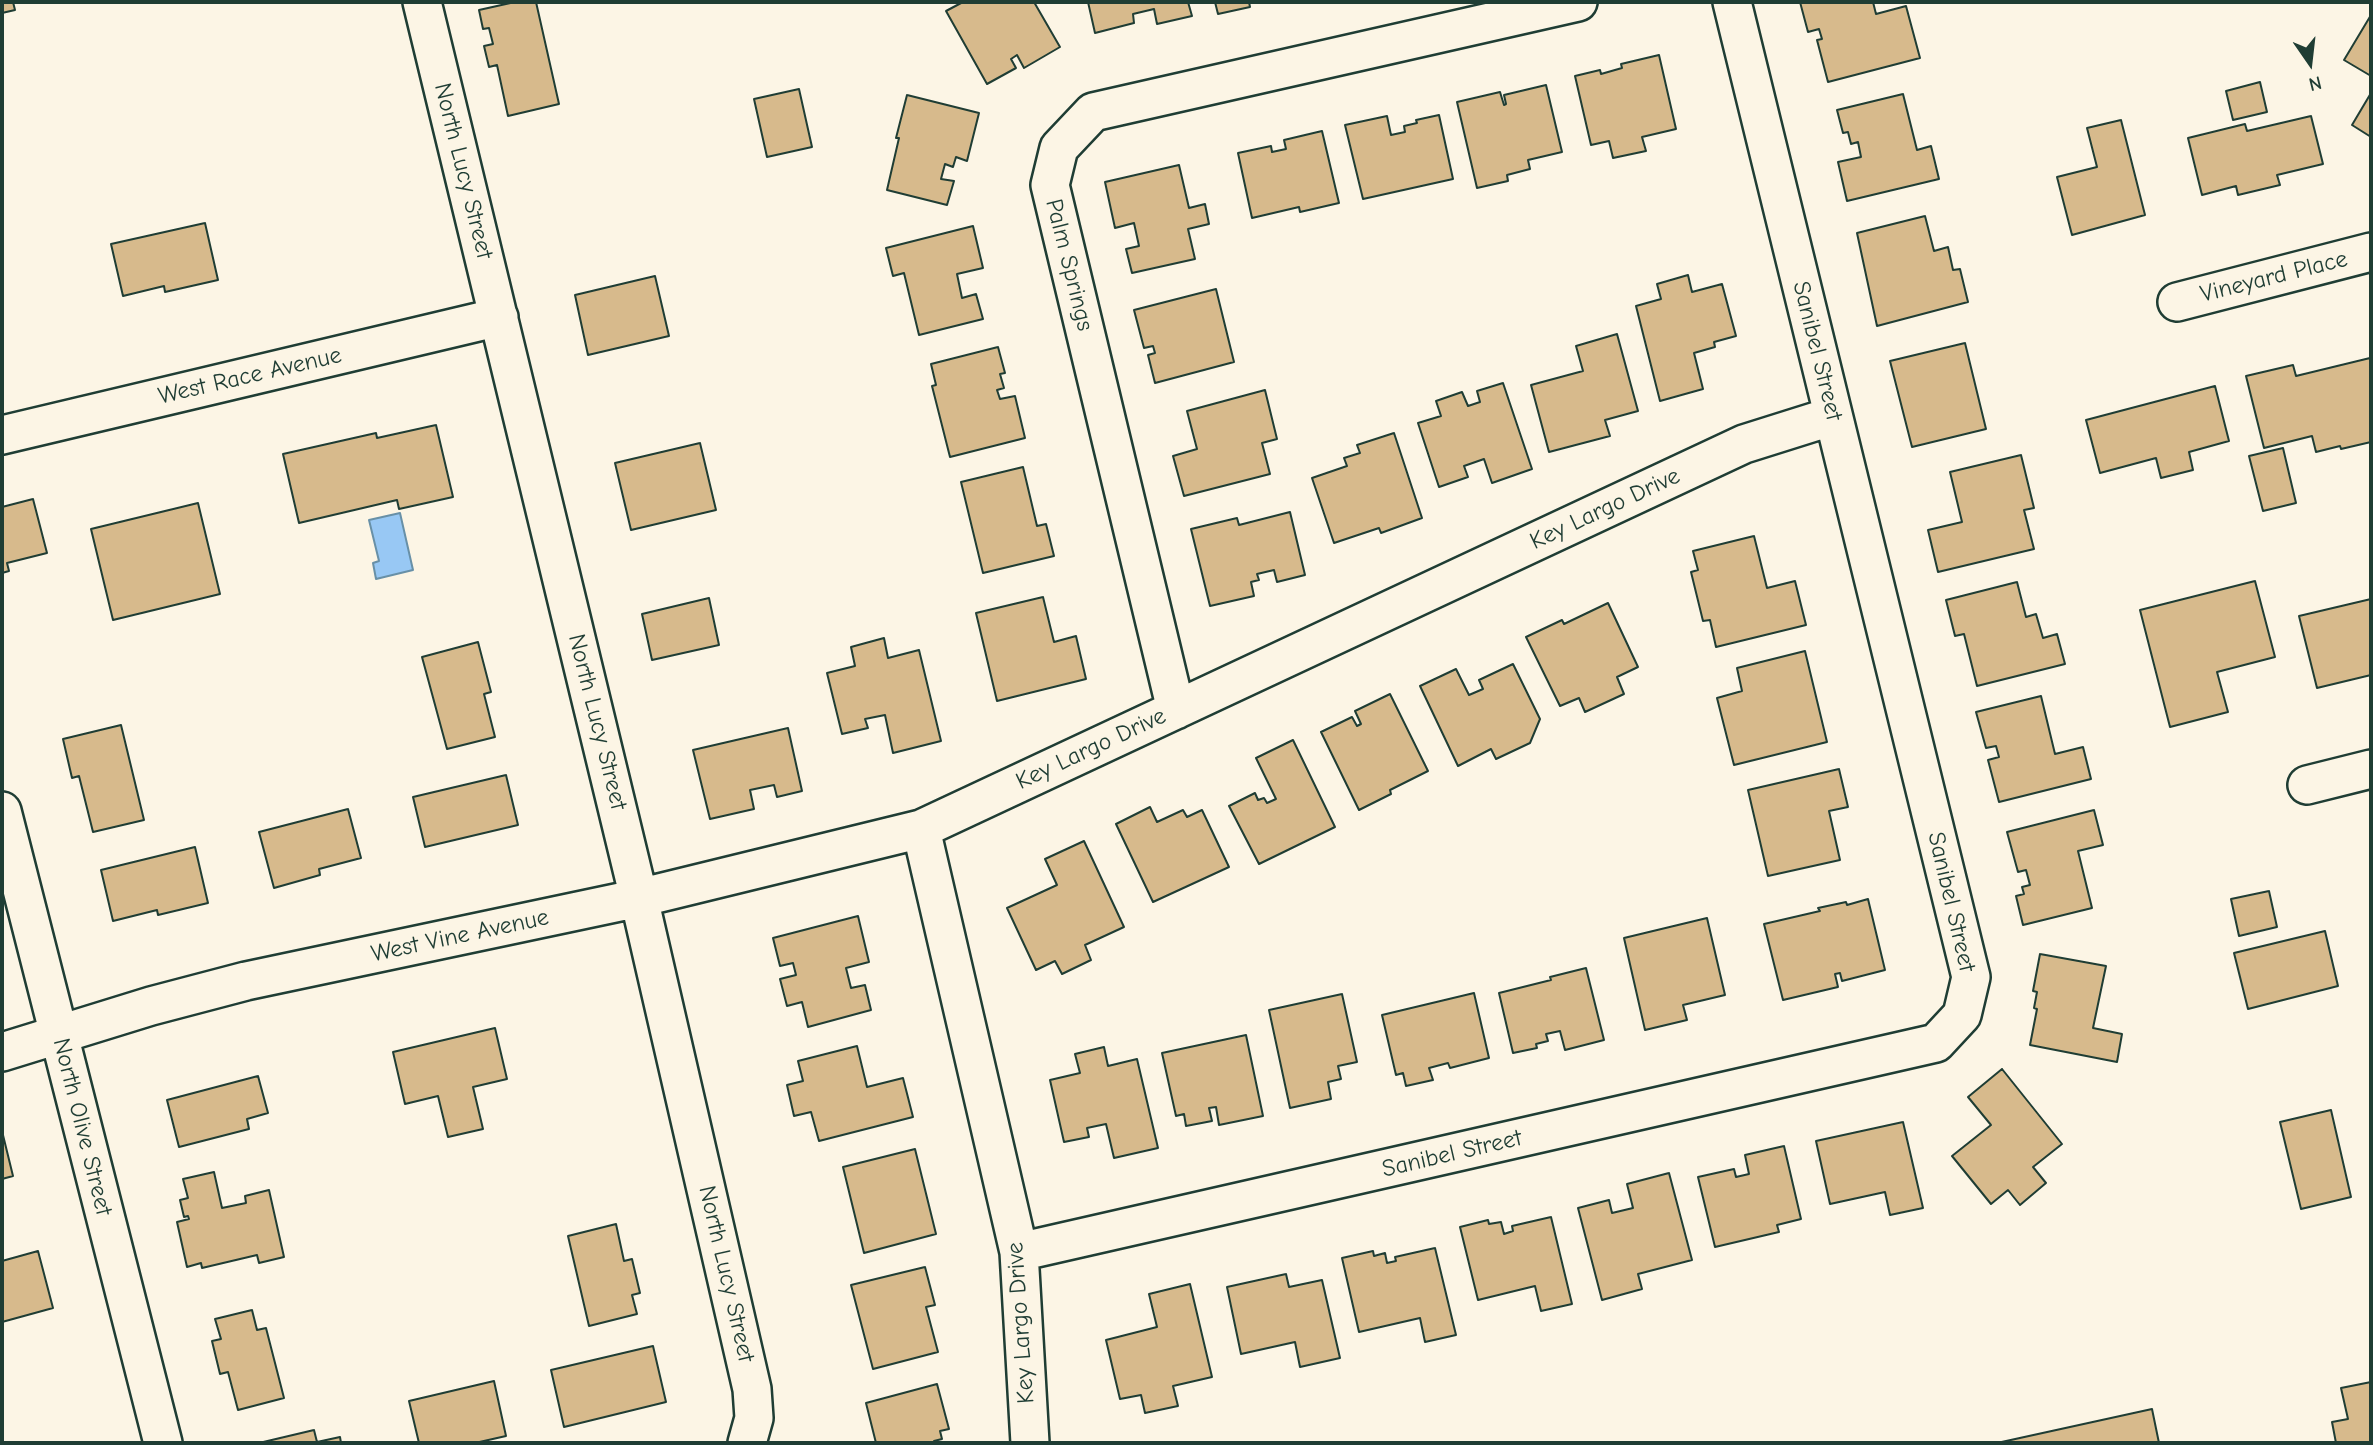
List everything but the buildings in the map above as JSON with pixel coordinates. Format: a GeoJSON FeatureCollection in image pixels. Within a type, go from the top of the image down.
{"type":"FeatureCollection","features":[{"type":"Feature","properties":{"kind":"street","name":"North Lucy Street"},"geometry":{"type":"LineString","coordinates":[[422,2],[639,898],[752,1390],[754,1418],[747,1443]]}},
{"type":"Feature","properties":{"kind":"street","name":"Palm Springs"},"geometry":{"type":"LineString","coordinates":[[1176,710],[1050,185],[1059,148],[1093,112],[1578,2]]}},
{"type":"Feature","properties":{"kind":"street","name":"Sanibel Street"},"geometry":{"type":"LineString","coordinates":[[1019,1252],[1936,1043],[1962,1015],[1971,977],[1732,2]]}},
{"type":"Feature","properties":{"kind":"street","name":"Vineyard Place"},"geometry":{"type":"LineString","coordinates":[[2176,302],[2371,252]]}},
{"type":"Feature","properties":{"kind":"street","name":"West Race Avenue"},"geometry":{"type":"LineString","coordinates":[[2,435],[499,317]]}},
{"type":"Feature","properties":{"kind":"street","name":"Key Largo Drive"},"geometry":{"type":"LineString","coordinates":[[1030,1443],[1019,1252],[921,829],[1745,444],[1833,416]]}},
{"type":"Feature","properties":{"kind":"street"},"geometry":{"type":"LineString","coordinates":[[2307,785],[2371,769]]}},
{"type":"Feature","properties":{"kind":"street","name":"North Olive Street"},"geometry":{"type":"LineString","coordinates":[[2,811],[163,1443]]}},
{"type":"Feature","properties":{"kind":"street","name":"West Vine Avenue"},"geometry":{"type":"LineString","coordinates":[[2,1052],[58,1033],[246,981],[639,898],[921,829]]}},
{"type":"Feature","properties":{"kind":"water"},"geometry":{"type":"Polygon","coordinates":[[[400,513],[413,570],[376,579],[373,563],[379,561],[369,520],[400,513]]]}}]}
